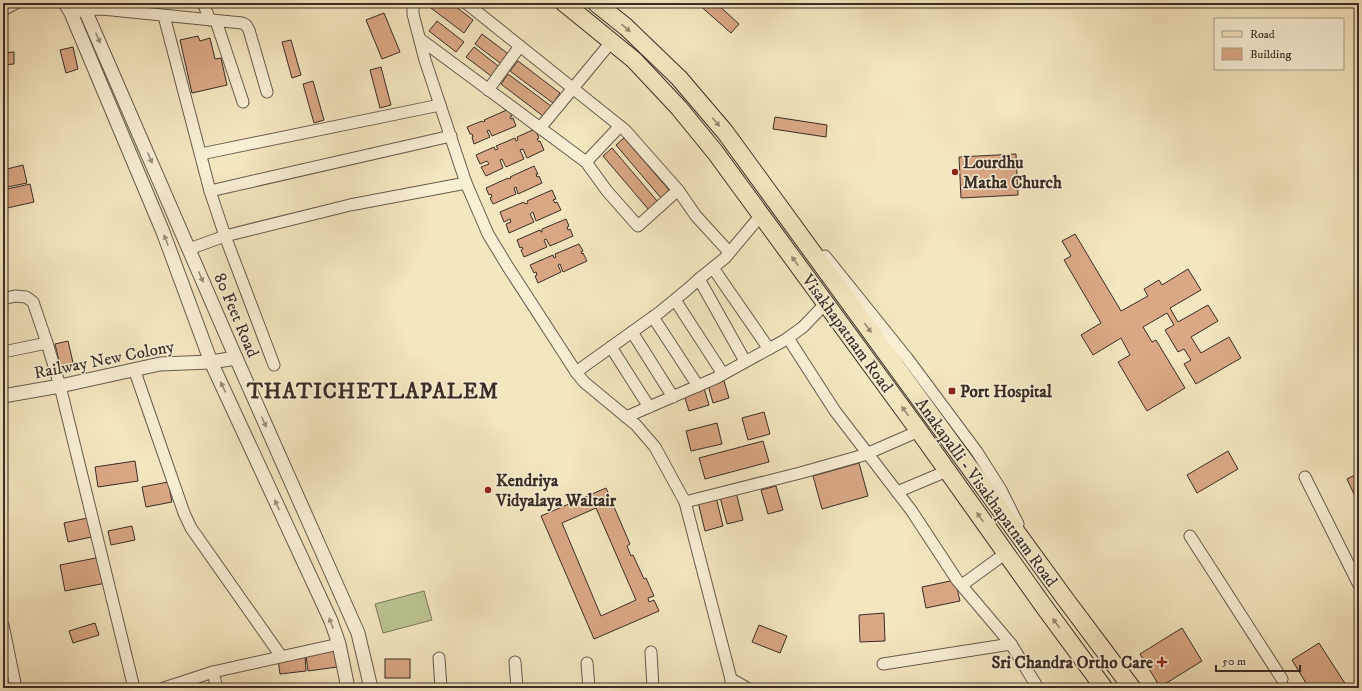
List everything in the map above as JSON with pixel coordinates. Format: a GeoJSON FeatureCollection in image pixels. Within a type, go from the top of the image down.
{"type":"FeatureCollection","features":[{"type":"Feature","properties":{"kind":"main road","name":"Visakhapatnam Road"},"geometry":{"type":"LineString","coordinates":[[564,3],[634,60],[679,108],[715,152],[919,431],[1104,688]]}},
{"type":"Feature","properties":{"kind":"main road","name":"Anakapalli - Visakhapatnam Road"},"geometry":{"type":"LineString","coordinates":[[596,3],[626,27],[679,78],[725,132],[1132,688]]}},
{"type":"Feature","properties":{"kind":"street"},"geometry":{"type":"LineString","coordinates":[[3,10],[16,3]]}},
{"type":"Feature","properties":{"kind":"street"},"geometry":{"type":"LineString","coordinates":[[203,3],[213,21],[243,102]]}},
{"type":"Feature","properties":{"kind":"street"},"geometry":{"type":"LineString","coordinates":[[413,3],[414,14],[425,60],[466,183],[488,234],[508,268],[576,372],[584,382],[636,426],[656,447],[684,502],[731,684],[746,688]]}},
{"type":"Feature","properties":{"kind":"street"},"geometry":{"type":"LineString","coordinates":[[466,3],[625,130],[678,190],[696,216],[729,252]]}},
{"type":"Feature","properties":{"kind":"street"},"geometry":{"type":"LineString","coordinates":[[267,92],[249,30],[246,25],[84,7],[68,8],[163,232],[211,362],[331,620],[339,644],[348,688]]}},
{"type":"Feature","properties":{"kind":"street","name":"80 Feet Road"},"geometry":{"type":"LineString","coordinates":[[84,7],[236,358],[358,633],[371,688]]}},
{"type":"Feature","properties":{"kind":"street"},"geometry":{"type":"LineString","coordinates":[[164,16],[210,191],[225,236],[274,365]]}},
{"type":"Feature","properties":{"kind":"street"},"geometry":{"type":"LineString","coordinates":[[420,39],[586,162],[607,191],[638,226],[678,190]]}},
{"type":"Feature","properties":{"kind":"street"},"geometry":{"type":"LineString","coordinates":[[540,128],[612,41]]}},
{"type":"Feature","properties":{"kind":"street"},"geometry":{"type":"LineString","coordinates":[[488,90],[520,46]]}},
{"type":"Feature","properties":{"kind":"street"},"geometry":{"type":"LineString","coordinates":[[201,154],[440,105]]}},
{"type":"Feature","properties":{"kind":"street"},"geometry":{"type":"LineString","coordinates":[[586,162],[620,126]]}},
{"type":"Feature","properties":{"kind":"street"},"geometry":{"type":"LineString","coordinates":[[210,191],[451,136]]}},
{"type":"Feature","properties":{"kind":"street"},"geometry":{"type":"LineString","coordinates":[[189,249],[225,236],[350,205],[466,183]]}},
{"type":"Feature","properties":{"kind":"street"},"geometry":{"type":"LineString","coordinates":[[576,372],[653,317],[713,268],[761,215]]}},
{"type":"Feature","properties":{"kind":"street"},"geometry":{"type":"LineString","coordinates":[[713,268],[769,349]]}},
{"type":"Feature","properties":{"kind":"street"},"geometry":{"type":"LineString","coordinates":[[699,279],[745,361]]}},
{"type":"Feature","properties":{"kind":"street"},"geometry":{"type":"LineString","coordinates":[[3,299],[15,296],[26,297],[33,302],[48,342],[134,688]]}},
{"type":"Feature","properties":{"kind":"street"},"geometry":{"type":"LineString","coordinates":[[675,300],[723,374]]}},
{"type":"Feature","properties":{"kind":"street"},"geometry":{"type":"LineString","coordinates":[[626,417],[698,386],[769,349],[788,338],[803,326],[826,303]]}},
{"type":"Feature","properties":{"kind":"street"},"geometry":{"type":"LineString","coordinates":[[653,317],[698,386]]}},
{"type":"Feature","properties":{"kind":"street"},"geometry":{"type":"LineString","coordinates":[[632,332],[673,396]]}},
{"type":"Feature","properties":{"kind":"street"},"geometry":{"type":"LineString","coordinates":[[788,338],[835,411],[911,510],[962,585],[1011,644],[1038,688]]}},
{"type":"Feature","properties":{"kind":"street"},"geometry":{"type":"LineString","coordinates":[[3,352],[48,342]]}},
{"type":"Feature","properties":{"kind":"street"},"geometry":{"type":"LineString","coordinates":[[612,346],[649,407]]}},
{"type":"Feature","properties":{"kind":"street","name":"Railway New Colony"},"geometry":{"type":"LineString","coordinates":[[3,396],[60,386],[160,364],[211,362],[236,358]]}},
{"type":"Feature","properties":{"kind":"street"},"geometry":{"type":"LineString","coordinates":[[134,369],[184,513],[191,528],[281,656]]}},
{"type":"Feature","properties":{"kind":"street"},"geometry":{"type":"LineString","coordinates":[[684,502],[800,473],[868,454],[919,431]]}},
{"type":"Feature","properties":{"kind":"street"},"geometry":{"type":"LineString","coordinates":[[897,492],[947,471]]}},
{"type":"Feature","properties":{"kind":"street"},"geometry":{"type":"LineString","coordinates":[[1305,477],[1359,586]]}},
{"type":"Feature","properties":{"kind":"street"},"geometry":{"type":"LineString","coordinates":[[1190,536],[1282,679]]}},
{"type":"Feature","properties":{"kind":"street"},"geometry":{"type":"LineString","coordinates":[[962,585],[1006,553]]}},
{"type":"Feature","properties":{"kind":"street"},"geometry":{"type":"LineString","coordinates":[[321,599],[339,591]]}},
{"type":"Feature","properties":{"kind":"street"},"geometry":{"type":"LineString","coordinates":[[3,625],[16,688]]}},
{"type":"Feature","properties":{"kind":"street"},"geometry":{"type":"LineString","coordinates":[[164,688],[213,672],[339,644]]}},
{"type":"Feature","properties":{"kind":"street"},"geometry":{"type":"LineString","coordinates":[[883,664],[1011,644]]}},
{"type":"Feature","properties":{"kind":"street"},"geometry":{"type":"LineString","coordinates":[[1072,645],[1094,688]]}},
{"type":"Feature","properties":{"kind":"street"},"geometry":{"type":"LineString","coordinates":[[651,652],[653,688]]}},
{"type":"Feature","properties":{"kind":"street"},"geometry":{"type":"LineString","coordinates":[[440,658],[441,688]]}},
{"type":"Feature","properties":{"kind":"street"},"geometry":{"type":"LineString","coordinates":[[515,662],[517,688]]}},
{"type":"Feature","properties":{"kind":"street"},"geometry":{"type":"LineString","coordinates":[[586,663],[589,688]]}},
{"type":"Feature","properties":{"kind":"street"},"geometry":{"type":"LineString","coordinates":[[213,672],[217,688]]}},
{"type":"Feature","properties":{"kind":"green space"},"geometry":{"type":"Polygon","coordinates":[[[424,591],[432,620],[383,633],[375,604],[424,591]]]}},
{"type":"Feature","properties":{"kind":"building"},"geometry":{"type":"Polygon","coordinates":[[[435,3],[451,3],[473,20],[464,33],[431,8],[435,3]]]}},
{"type":"Feature","properties":{"kind":"building"},"geometry":{"type":"Polygon","coordinates":[[[697,3],[716,3],[739,24],[731,33],[697,3]]]}},
{"type":"Feature","properties":{"kind":"building"},"geometry":{"type":"Polygon","coordinates":[[[384,13],[400,52],[382,59],[366,20],[384,13]]]}},
{"type":"Feature","properties":{"kind":"building"},"geometry":{"type":"Polygon","coordinates":[[[437,21],[464,42],[456,52],[429,31],[437,21]]]}},
{"type":"Feature","properties":{"kind":"building"},"geometry":{"type":"Polygon","coordinates":[[[482,34],[511,56],[504,66],[475,44],[482,34]]]}},
{"type":"Feature","properties":{"kind":"building"},"geometry":{"type":"Polygon","coordinates":[[[198,36],[200,41],[210,38],[215,59],[221,58],[227,85],[192,93],[180,40],[198,36]]]}},
{"type":"Feature","properties":{"kind":"building"},"geometry":{"type":"Polygon","coordinates":[[[291,40],[301,75],[292,78],[282,42],[291,40]]]}},
{"type":"Feature","properties":{"kind":"building"},"geometry":{"type":"Polygon","coordinates":[[[73,47],[78,69],[66,73],[60,50],[73,47]]]}},
{"type":"Feature","properties":{"kind":"building"},"geometry":{"type":"Polygon","coordinates":[[[474,47],[502,69],[495,79],[466,57],[474,47]]]}},
{"type":"Feature","properties":{"kind":"building"},"geometry":{"type":"Polygon","coordinates":[[[14,52],[14,64],[3,65],[3,53],[14,52]]]}},
{"type":"Feature","properties":{"kind":"building"},"geometry":{"type":"Polygon","coordinates":[[[518,61],[560,93],[553,103],[510,71],[518,61]]]}},
{"type":"Feature","properties":{"kind":"building"},"geometry":{"type":"Polygon","coordinates":[[[381,67],[391,105],[380,108],[370,70],[381,67]]]}},
{"type":"Feature","properties":{"kind":"building"},"geometry":{"type":"Polygon","coordinates":[[[508,74],[551,106],[543,116],[501,84],[508,74]]]}},
{"type":"Feature","properties":{"kind":"building"},"geometry":{"type":"Polygon","coordinates":[[[313,81],[324,120],[314,123],[303,84],[313,81]]]}},
{"type":"Feature","properties":{"kind":"building"},"geometry":{"type":"Polygon","coordinates":[[[509,109],[512,116],[510,117],[511,119],[513,118],[516,126],[492,136],[489,130],[487,131],[490,137],[474,144],[472,134],[470,134],[467,127],[482,121],[483,122],[485,121],[484,120],[509,109]]]}},
{"type":"Feature","properties":{"kind":"building"},"geometry":{"type":"Polygon","coordinates":[[[775,117],[827,125],[826,137],[773,129],[775,117]]]}},
{"type":"Feature","properties":{"kind":"building"},"geometry":{"type":"Polygon","coordinates":[[[535,129],[539,138],[537,139],[539,142],[540,141],[544,150],[527,158],[523,149],[520,150],[524,159],[506,167],[502,159],[500,160],[503,168],[486,176],[481,167],[489,164],[487,161],[480,164],[476,155],[494,147],[495,150],[498,149],[496,146],[515,138],[516,141],[518,140],[517,137],[535,129]]]}},
{"type":"Feature","properties":{"kind":"building"},"geometry":{"type":"Polygon","coordinates":[[[624,138],[669,190],[661,198],[616,145],[624,138]]]}},
{"type":"Feature","properties":{"kind":"building"},"geometry":{"type":"Polygon","coordinates":[[[612,148],[658,202],[649,210],[603,156],[612,148]]]}},
{"type":"Feature","properties":{"kind":"building"},"geometry":{"type":"Polygon","coordinates":[[[1016,154],[1018,195],[961,198],[959,157],[1016,154]]]}},
{"type":"Feature","properties":{"kind":"building"},"geometry":{"type":"Polygon","coordinates":[[[23,165],[27,183],[3,188],[3,170],[23,165]]]}},
{"type":"Feature","properties":{"kind":"building"},"geometry":{"type":"Polygon","coordinates":[[[534,166],[538,174],[536,174],[537,177],[539,176],[542,183],[518,194],[516,187],[514,188],[516,194],[493,204],[490,198],[492,197],[491,194],[489,195],[486,188],[508,178],[509,179],[511,178],[510,177],[534,166]]]}},
{"type":"Feature","properties":{"kind":"building"},"geometry":{"type":"Polygon","coordinates":[[[30,184],[34,202],[3,209],[3,190],[30,184]]]}},
{"type":"Feature","properties":{"kind":"building"},"geometry":{"type":"Polygon","coordinates":[[[552,190],[556,199],[553,200],[555,203],[557,202],[561,210],[536,221],[533,212],[530,214],[534,222],[509,233],[506,224],[511,222],[510,219],[504,222],[500,212],[524,202],[525,204],[528,203],[527,201],[552,190]]]}},
{"type":"Feature","properties":{"kind":"building"},"geometry":{"type":"Polygon","coordinates":[[[566,219],[569,226],[567,227],[568,230],[570,229],[573,236],[550,246],[546,239],[544,240],[547,247],[524,257],[521,250],[523,249],[522,247],[520,248],[517,240],[540,230],[542,232],[542,229],[566,219]]]}},
{"type":"Feature","properties":{"kind":"building"},"geometry":{"type":"Polygon","coordinates":[[[1075,234],[1121,311],[1148,296],[1144,289],[1159,280],[1162,285],[1188,269],[1201,290],[1170,308],[1178,322],[1208,305],[1218,321],[1191,337],[1201,353],[1229,337],[1241,358],[1196,384],[1184,364],[1191,360],[1184,349],[1178,352],[1165,330],[1174,325],[1167,313],[1143,327],[1152,342],[1156,340],[1185,388],[1147,411],[1118,362],[1130,355],[1121,338],[1093,355],[1081,335],[1101,323],[1064,260],[1071,256],[1062,241],[1075,234]]]}},
{"type":"Feature","properties":{"kind":"building"},"geometry":{"type":"Polygon","coordinates":[[[579,244],[583,251],[581,252],[587,261],[563,272],[560,264],[558,265],[561,272],[538,283],[535,276],[537,275],[536,272],[534,273],[530,265],[553,255],[554,258],[556,257],[555,254],[579,244]]]}},
{"type":"Feature","properties":{"kind":"building"},"geometry":{"type":"Polygon","coordinates":[[[68,341],[74,367],[61,370],[55,344],[68,341]]]}},
{"type":"Feature","properties":{"kind":"building"},"geometry":{"type":"Polygon","coordinates":[[[724,381],[729,398],[713,403],[708,385],[724,381]]]}},
{"type":"Feature","properties":{"kind":"building"},"geometry":{"type":"Polygon","coordinates":[[[704,388],[709,405],[689,411],[684,395],[704,388]]]}},
{"type":"Feature","properties":{"kind":"building"},"geometry":{"type":"Polygon","coordinates":[[[764,412],[770,434],[748,440],[742,418],[764,412]]]}},
{"type":"Feature","properties":{"kind":"building"},"geometry":{"type":"Polygon","coordinates":[[[717,423],[722,444],[691,451],[686,431],[717,423]]]}},
{"type":"Feature","properties":{"kind":"building"},"geometry":{"type":"Polygon","coordinates":[[[763,441],[769,462],[705,479],[699,458],[763,441]]]}},
{"type":"Feature","properties":{"kind":"building"},"geometry":{"type":"Polygon","coordinates":[[[1228,451],[1238,469],[1197,493],[1187,475],[1228,451]]]}},
{"type":"Feature","properties":{"kind":"building"},"geometry":{"type":"Polygon","coordinates":[[[135,461],[138,481],[98,487],[95,467],[135,461]]]}},
{"type":"Feature","properties":{"kind":"building"},"geometry":{"type":"Polygon","coordinates":[[[859,463],[868,496],[822,509],[813,476],[859,463]]]}},
{"type":"Feature","properties":{"kind":"building"},"geometry":{"type":"Polygon","coordinates":[[[1359,473],[1359,505],[1347,479],[1359,473]]]}},
{"type":"Feature","properties":{"kind":"building"},"geometry":{"type":"Polygon","coordinates":[[[168,482],[172,502],[146,507],[142,487],[168,482]]]}},
{"type":"Feature","properties":{"kind":"building"},"geometry":{"type":"Polygon","coordinates":[[[776,486],[783,510],[768,514],[761,490],[776,486]]]}},
{"type":"Feature","properties":{"kind":"building"},"geometry":{"type":"Polygon","coordinates":[[[606,488],[610,497],[605,499],[607,502],[611,500],[630,544],[627,546],[631,556],[633,555],[654,596],[648,598],[649,602],[654,600],[659,611],[594,639],[541,516],[606,488]],[[596,508],[562,523],[601,616],[636,600],[596,508]]]}},
{"type":"Feature","properties":{"kind":"building"},"geometry":{"type":"Polygon","coordinates":[[[736,492],[743,520],[727,524],[720,497],[736,492]]]}},
{"type":"Feature","properties":{"kind":"building"},"geometry":{"type":"Polygon","coordinates":[[[716,497],[723,526],[705,531],[698,502],[716,497]]]}},
{"type":"Feature","properties":{"kind":"building"},"geometry":{"type":"Polygon","coordinates":[[[92,517],[96,536],[68,542],[64,523],[92,517]]]}},
{"type":"Feature","properties":{"kind":"building"},"geometry":{"type":"Polygon","coordinates":[[[132,526],[135,540],[111,545],[108,531],[132,526]]]}},
{"type":"Feature","properties":{"kind":"building"},"geometry":{"type":"Polygon","coordinates":[[[101,557],[106,583],[65,591],[60,565],[101,557]]]}},
{"type":"Feature","properties":{"kind":"building"},"geometry":{"type":"Polygon","coordinates":[[[955,580],[960,601],[926,608],[922,587],[955,580]]]}},
{"type":"Feature","properties":{"kind":"building"},"geometry":{"type":"Polygon","coordinates":[[[884,613],[885,641],[860,642],[859,615],[884,613]]]}},
{"type":"Feature","properties":{"kind":"building"},"geometry":{"type":"Polygon","coordinates":[[[95,623],[99,635],[73,643],[69,631],[95,623]]]}},
{"type":"Feature","properties":{"kind":"building"},"geometry":{"type":"Polygon","coordinates":[[[759,625],[787,636],[780,653],[752,642],[759,625]]]}},
{"type":"Feature","properties":{"kind":"building"},"geometry":{"type":"Polygon","coordinates":[[[1182,628],[1202,661],[1160,687],[1140,654],[1182,628]]]}},
{"type":"Feature","properties":{"kind":"building"},"geometry":{"type":"Polygon","coordinates":[[[1319,643],[1348,688],[1309,688],[1292,660],[1319,643]]]}},
{"type":"Feature","properties":{"kind":"building"},"geometry":{"type":"Polygon","coordinates":[[[334,651],[337,667],[308,671],[306,655],[334,651]]]}},
{"type":"Feature","properties":{"kind":"building"},"geometry":{"type":"Polygon","coordinates":[[[305,655],[306,671],[280,674],[278,659],[305,655]]]}},
{"type":"Feature","properties":{"kind":"building"},"geometry":{"type":"Polygon","coordinates":[[[385,659],[410,659],[410,678],[385,678],[385,659]]]}},
{"type":"Feature","properties":{"kind":"place","name":"Lourdhu Matha Church"},"geometry":{"type":"Point","coordinates":[955,172]}},
{"type":"Feature","properties":{"kind":"place","name":"Port Hospital"},"geometry":{"type":"Point","coordinates":[952,391]}},
{"type":"Feature","properties":{"kind":"place","name":"Kendriya Vidyalaya Waltair"},"geometry":{"type":"Point","coordinates":[488,490]}},
{"type":"Feature","properties":{"kind":"place","name":"Sri Chandra Ortho Care"},"geometry":{"type":"Point","coordinates":[1162,662]}},
{"type":"Feature","properties":{"kind":"district","name":"THATICHETLAPALEM"},"geometry":{"type":"Point","coordinates":[373,391]}}]}
